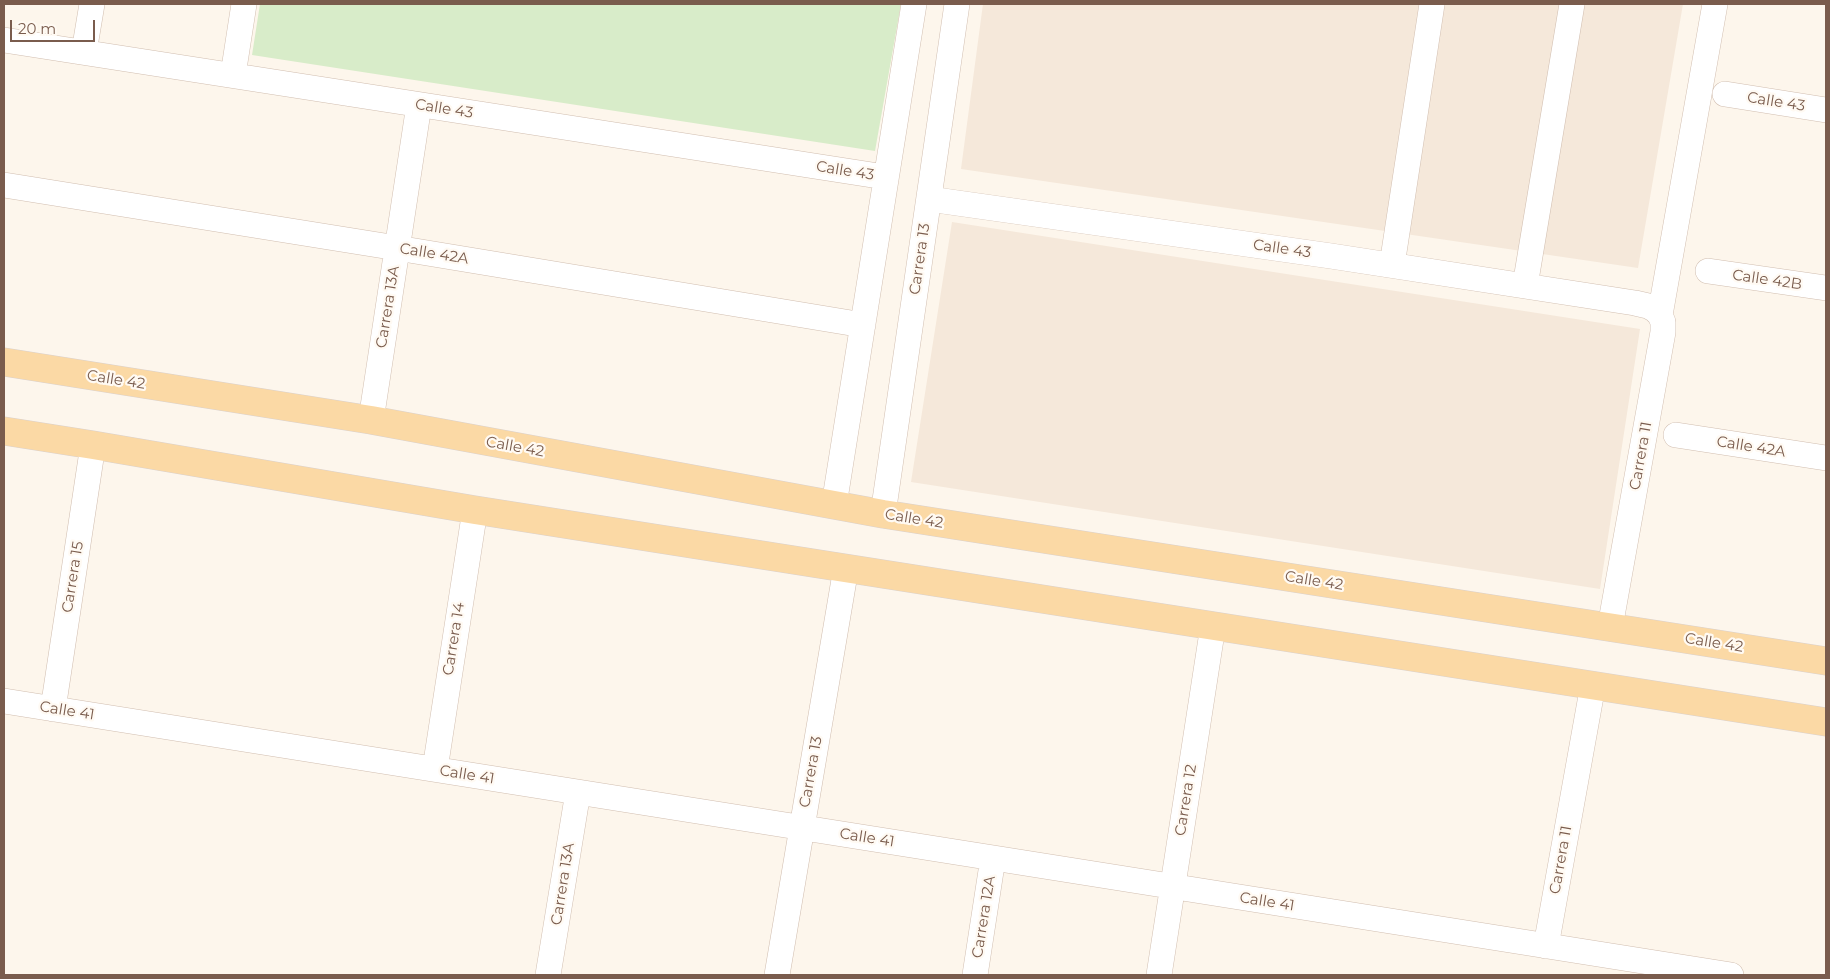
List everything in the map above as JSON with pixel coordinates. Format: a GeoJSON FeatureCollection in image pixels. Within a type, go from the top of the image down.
{"type":"FeatureCollection","features":[{"type":"Feature","properties":{"kind":"main road","name":"Calle 42"},"geometry":{"type":"LineString","coordinates":[[4,362],[371,420],[883,514],[1826,661]]}},
{"type":"Feature","properties":{"kind":"main road"},"geometry":{"type":"LineString","coordinates":[[4,431],[475,510],[1826,722]]}},
{"type":"Feature","properties":{"kind":"street"},"geometry":{"type":"LineString","coordinates":[[84,52],[92,4]]}},
{"type":"Feature","properties":{"kind":"street"},"geometry":{"type":"LineString","coordinates":[[233,75],[244,4]]}},
{"type":"Feature","properties":{"kind":"street"},"geometry":{"type":"LineString","coordinates":[[834,505],[914,4]]}},
{"type":"Feature","properties":{"kind":"street","name":"Carrera 13"},"geometry":{"type":"LineString","coordinates":[[883,514],[957,4]]}},
{"type":"Feature","properties":{"kind":"street"},"geometry":{"type":"LineString","coordinates":[[1392,265],[1432,4]]}},
{"type":"Feature","properties":{"kind":"street"},"geometry":{"type":"LineString","coordinates":[[1525,286],[1572,4]]}},
{"type":"Feature","properties":{"kind":"street","name":"Carrera 11"},"geometry":{"type":"LineString","coordinates":[[1610,627],[1663,332],[1663,322],[1660,315],[1715,4]]}},
{"type":"Feature","properties":{"kind":"street","name":"Calle 43"},"geometry":{"type":"LineString","coordinates":[[4,40],[885,177]]}},
{"type":"Feature","properties":{"kind":"street","name":"Calle 43"},"geometry":{"type":"LineString","coordinates":[[1725,94],[1826,110]]}},
{"type":"Feature","properties":{"kind":"street","name":"Carrera 13A"},"geometry":{"type":"LineString","coordinates":[[371,420],[419,105]]}},
{"type":"Feature","properties":{"kind":"street","name":"Calle 42A"},"geometry":{"type":"LineString","coordinates":[[4,185],[863,325]]}},
{"type":"Feature","properties":{"kind":"street","name":"Calle 43"},"geometry":{"type":"LineString","coordinates":[[929,199],[1331,256],[1635,303],[1648,306],[1660,315]]}},
{"type":"Feature","properties":{"kind":"street","name":"Calle 42B"},"geometry":{"type":"LineString","coordinates":[[1708,271],[1826,288]]}},
{"type":"Feature","properties":{"kind":"street","name":"Calle 42A"},"geometry":{"type":"LineString","coordinates":[[1676,435],[1826,458]]}},
{"type":"Feature","properties":{"kind":"street","name":"Carrera 15"},"geometry":{"type":"LineString","coordinates":[[53,709],[94,445]]}},
{"type":"Feature","properties":{"kind":"street","name":"Carrera 14"},"geometry":{"type":"LineString","coordinates":[[435,769],[475,510]]}},
{"type":"Feature","properties":{"kind":"street","name":"Carrera 13"},"geometry":{"type":"LineString","coordinates":[[777,975],[846,568]]}},
{"type":"Feature","properties":{"kind":"street","name":"Carrera 12"},"geometry":{"type":"LineString","coordinates":[[1159,975],[1213,626]]}},
{"type":"Feature","properties":{"kind":"street","name":"Carrera 11"},"geometry":{"type":"LineString","coordinates":[[1546,946],[1593,685]]}},
{"type":"Feature","properties":{"kind":"street","name":"Calle 41"},"geometry":{"type":"LineString","coordinates":[[4,701],[1546,946],[1636,968],[1731,975]]}},
{"type":"Feature","properties":{"kind":"street","name":"Carrera 13A"},"geometry":{"type":"LineString","coordinates":[[548,975],[578,792]]}},
{"type":"Feature","properties":{"kind":"street","name":"Carrera 12A"},"geometry":{"type":"LineString","coordinates":[[975,975],[993,858]]}},
{"type":"Feature","properties":{"kind":"shaded area"},"geometry":{"type":"Polygon","coordinates":[[[983,4],[1683,4],[1638,268],[961,169],[983,4]]]}},
{"type":"Feature","properties":{"kind":"shaded area"},"geometry":{"type":"Polygon","coordinates":[[[952,222],[1640,329],[1600,589],[911,482],[952,222]]]}},
{"type":"Feature","properties":{"kind":"green space"},"geometry":{"type":"Polygon","coordinates":[[[260,4],[901,4],[875,151],[252,55],[260,4]]]}}]}
